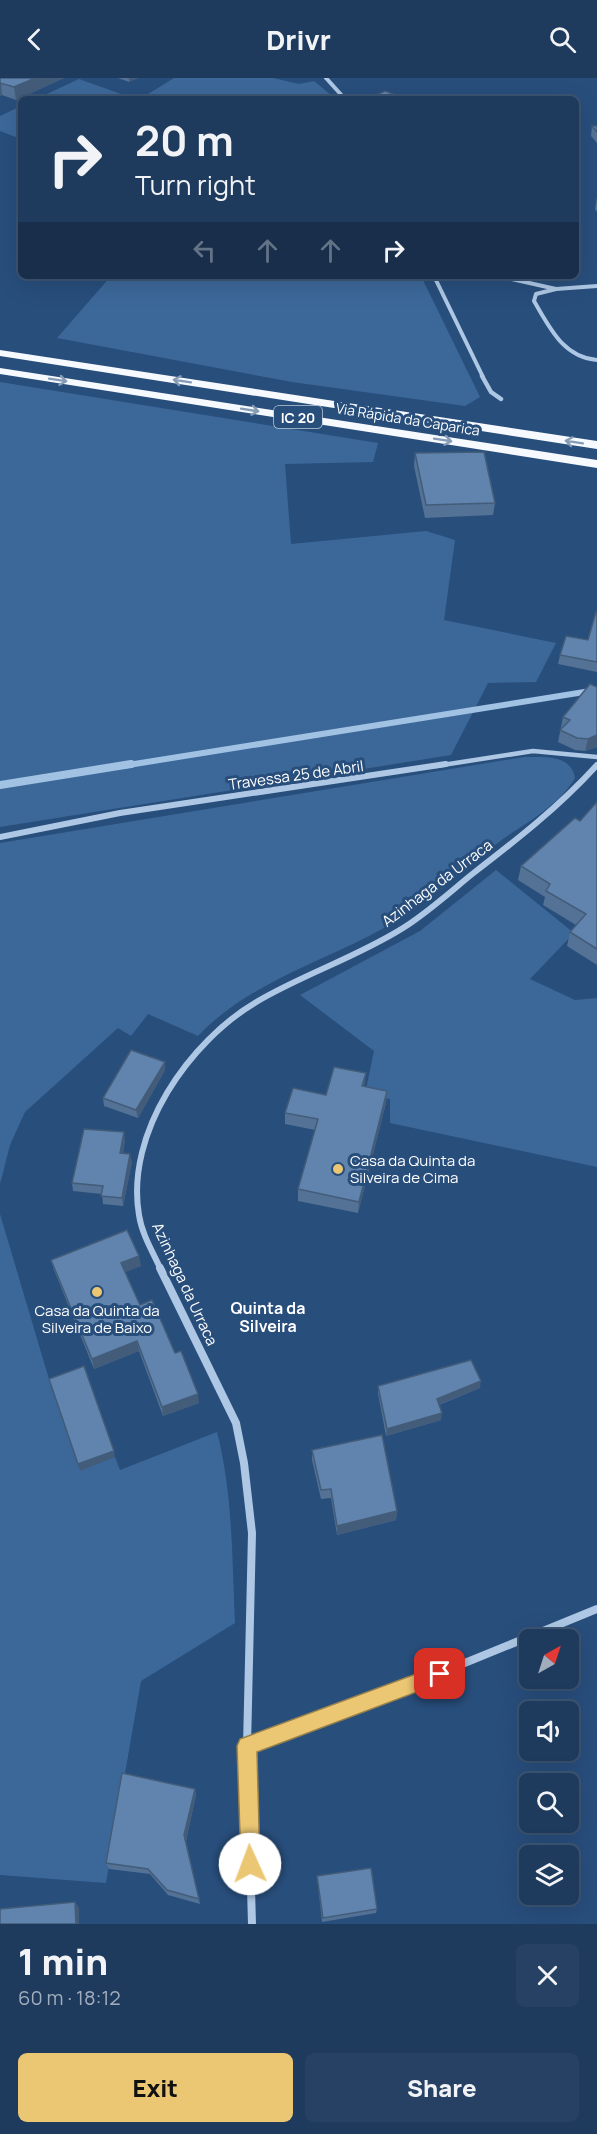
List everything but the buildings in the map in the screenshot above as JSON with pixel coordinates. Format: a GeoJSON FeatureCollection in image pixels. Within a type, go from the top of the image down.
{"type":"FeatureCollection","features":[{"type":"Feature","properties":{"kind":"highway","name":"Via Rápida da Caparica"},"geometry":{"type":"LineString","coordinates":[[0,353],[597,445]]}},
{"type":"Feature","properties":{"kind":"highway","name":"Via Rápida da Caparica"},"geometry":{"type":"LineString","coordinates":[[0,370],[597,464]]}},
{"type":"Feature","properties":{"kind":"street"},"geometry":{"type":"LineString","coordinates":[[326,78],[342,96]]}},
{"type":"Feature","properties":{"kind":"street"},"geometry":{"type":"LineString","coordinates":[[435,279],[485,382],[491,392],[501,399]]}},
{"type":"Feature","properties":{"kind":"street"},"geometry":{"type":"LineString","coordinates":[[510,279],[556,290]]}},
{"type":"Feature","properties":{"kind":"street"},"geometry":{"type":"LineString","coordinates":[[597,286],[536,294],[534,301],[568,352],[583,359],[597,360]]}},
{"type":"Feature","properties":{"kind":"street","name":"Travessa 25 de Abril"},"geometry":{"type":"LineString","coordinates":[[0,837],[120,813],[533,751],[597,757]]}},
{"type":"Feature","properties":{"kind":"street","name":"Azinhaga da Urraca"},"geometry":{"type":"LineString","coordinates":[[252,1924],[247,1746],[252,1533],[244,1463],[236,1423],[146,1239],[138,1211],[138,1185],[149,1125],[185,1065],[208,1039],[229,1022],[255,1003],[299,979],[396,933],[558,808],[597,765]]}},
{"type":"Feature","properties":{"kind":"street"},"geometry":{"type":"LineString","coordinates":[[247,1746],[387,1695],[597,1609]]}},
{"type":"Feature","properties":{"kind":"shaded area"},"geometry":{"type":"Polygon","coordinates":[[[174,78],[273,78],[299,84],[314,81],[332,96],[145,96],[174,78]]]}},
{"type":"Feature","properties":{"kind":"shaded area"},"geometry":{"type":"Polygon","coordinates":[[[79,79],[127,96],[42,96],[79,79]]]}},
{"type":"Feature","properties":{"kind":"shaded area"},"geometry":{"type":"Polygon","coordinates":[[[18,107],[18,138],[0,131],[0,116],[18,107]]]}},
{"type":"Feature","properties":{"kind":"shaded area"},"geometry":{"type":"Polygon","coordinates":[[[108,279],[422,279],[480,397],[465,406],[292,382],[57,338],[108,279]]]}},
{"type":"Feature","properties":{"kind":"shaded area"},"geometry":{"type":"Polygon","coordinates":[[[0,382],[378,443],[373,462],[285,464],[291,544],[426,531],[455,540],[444,620],[556,643],[536,682],[488,683],[451,755],[0,827],[0,382]]]}},
{"type":"Feature","properties":{"kind":"shaded area"},"geometry":{"type":"Polygon","coordinates":[[[524,757],[556,758],[568,765],[575,778],[568,789],[550,806],[499,842],[416,908],[362,940],[263,987],[218,1018],[198,1036],[148,1014],[131,1036],[118,1028],[25,1112],[10,1145],[0,1184],[0,843],[524,757]]]}},
{"type":"Feature","properties":{"kind":"shaded area"},"geometry":{"type":"Polygon","coordinates":[[[496,870],[574,933],[530,979],[575,1000],[597,998],[597,1167],[390,1123],[390,1099],[365,1094],[374,1051],[300,995],[420,931],[496,870]]]}},
{"type":"Feature","properties":{"kind":"shaded area"},"geometry":{"type":"Polygon","coordinates":[[[0,1214],[51,1386],[80,1470],[115,1457],[120,1470],[217,1432],[226,1479],[231,1527],[235,1623],[141,1681],[106,1883],[0,1875],[0,1214]]]}},
{"type":"Feature","properties":{"kind":"waterway"},"geometry":{"type":"LineString","coordinates":[[122,766],[597,690]]}},
{"type":"Feature","properties":{"kind":"waterway"},"geometry":{"type":"LineString","coordinates":[[0,785],[131,764]]}},
{"type":"Feature","properties":{"kind":"place","name":"Casa da Quinta da Silveira de Cima"},"geometry":{"type":"Point","coordinates":[338,1169]}},
{"type":"Feature","properties":{"kind":"place","name":"Casa da Quinta da Silveira de Baixo"},"geometry":{"type":"Point","coordinates":[97,1292]}},
{"type":"Feature","properties":{"kind":"district","name":"Quinta da Silveira"},"geometry":{"type":"Point","coordinates":[268,1317]}},
{"type":"Feature","properties":{"kind":"route"},"geometry":{"type":"LineString","coordinates":[[250,1864],[247,1746],[440,1674]]}}]}
